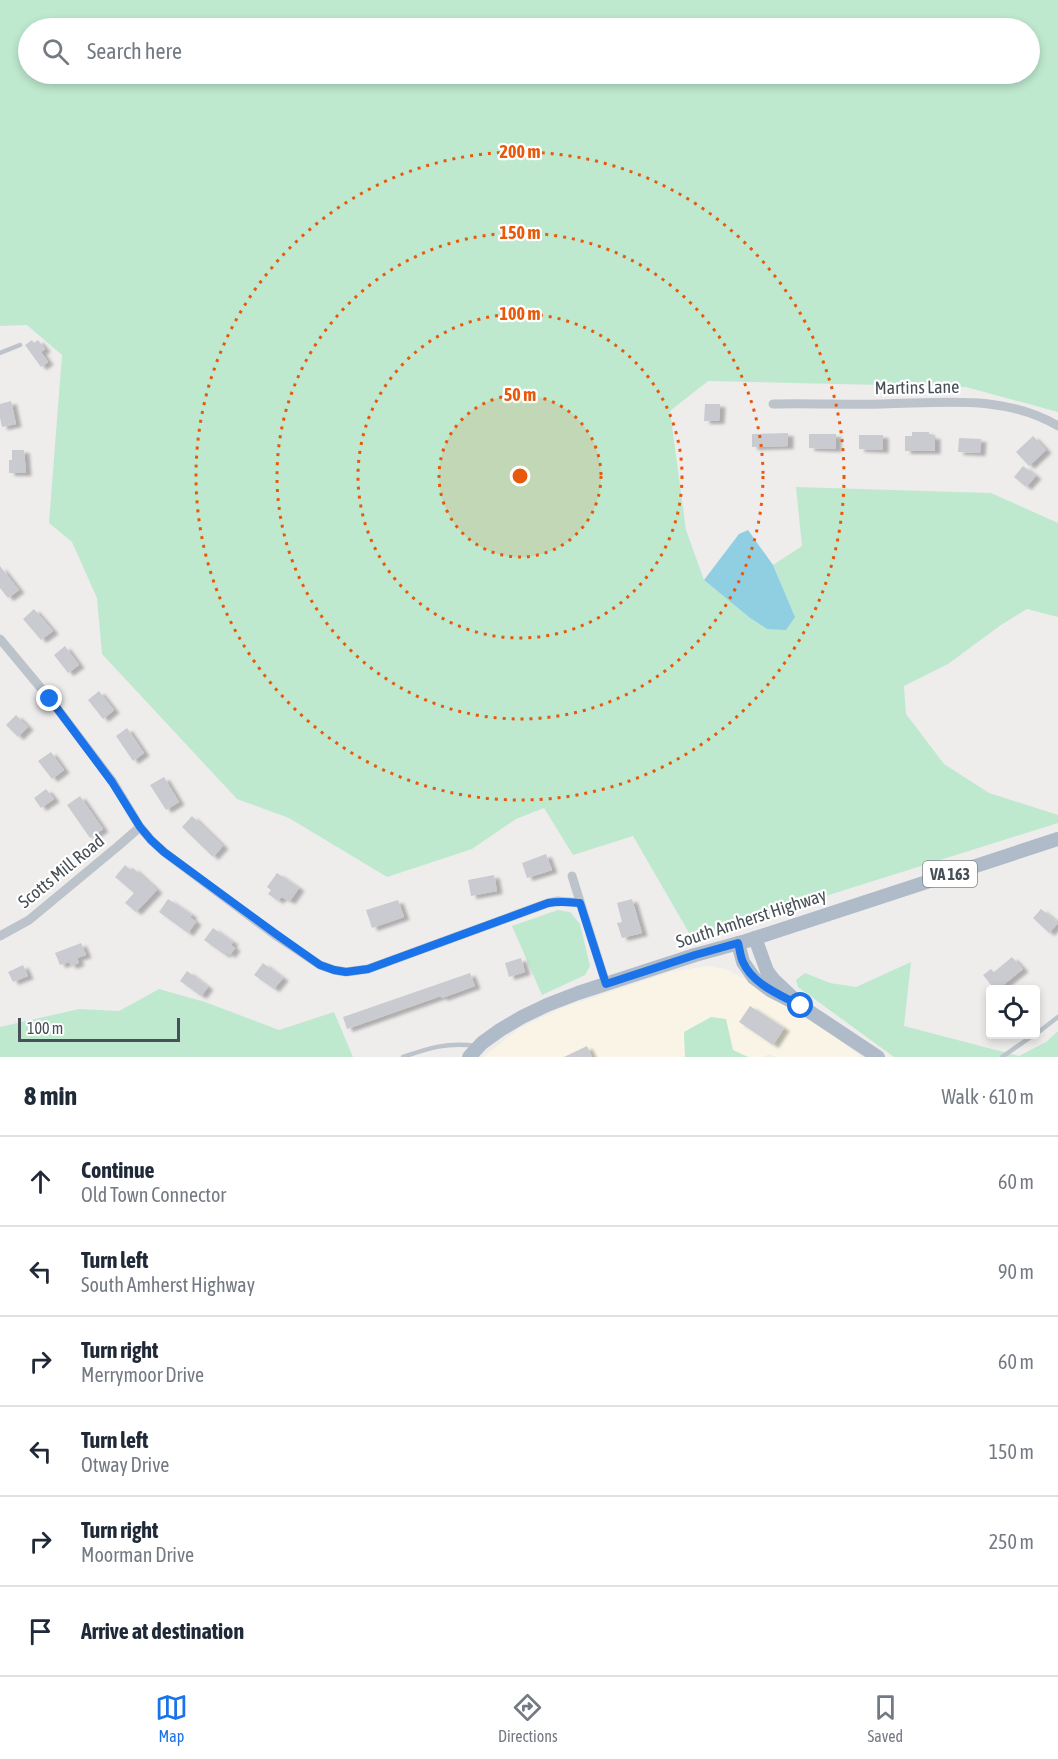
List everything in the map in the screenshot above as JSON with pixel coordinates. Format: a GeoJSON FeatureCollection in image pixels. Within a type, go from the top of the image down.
{"type":"FeatureCollection","features":[{"type":"Feature","properties":{"kind":"main road","name":"South Amherst Highway"},"geometry":{"type":"LineString","coordinates":[[469,1057],[478,1046],[522,1017],[547,1005],[695,955],[755,938],[1058,839]]}},
{"type":"Feature","properties":{"kind":"main road"},"geometry":{"type":"LineString","coordinates":[[755,938],[767,971],[801,1006]]}},
{"type":"Feature","properties":{"kind":"main road"},"geometry":{"type":"LineString","coordinates":[[738,943],[743,962],[754,978],[878,1057]]}},
{"type":"Feature","properties":{"kind":"street","name":"Martins Lane"},"geometry":{"type":"LineString","coordinates":[[773,404],[990,403],[1033,414],[1058,426]]}},
{"type":"Feature","properties":{"kind":"street"},"geometry":{"type":"LineString","coordinates":[[0,639],[50,699],[112,782],[140,827],[151,840],[164,852],[320,965],[334,970],[368,969],[548,903],[558,901],[580,903]]}},
{"type":"Feature","properties":{"kind":"street","name":"Scotts Mill Road"},"geometry":{"type":"LineString","coordinates":[[0,936],[29,920],[140,827]]}},
{"type":"Feature","properties":{"kind":"street"},"geometry":{"type":"LineString","coordinates":[[572,876],[606,984]]}},
{"type":"Feature","properties":{"kind":"lane"},"geometry":{"type":"LineString","coordinates":[[0,353],[20,345]]}},
{"type":"Feature","properties":{"kind":"lane"},"geometry":{"type":"LineString","coordinates":[[1040,1030],[1058,1017]]}},
{"type":"Feature","properties":{"kind":"lane"},"geometry":{"type":"LineString","coordinates":[[1002,1057],[1028,1039]]}},
{"type":"Feature","properties":{"kind":"lane"},"geometry":{"type":"LineString","coordinates":[[403,1057],[439,1045],[478,1046]]}},
{"type":"Feature","properties":{"kind":"shaded area"},"geometry":{"type":"Polygon","coordinates":[[[707,966],[725,969],[754,983],[799,1011],[862,1057],[776,1057],[769,1054],[764,1057],[748,1057],[733,1050],[726,1019],[684,1032],[685,1057],[483,1057],[520,1028],[562,1008],[670,972],[707,966]]]}},
{"type":"Feature","properties":{"kind":"green space"},"geometry":{"type":"Polygon","coordinates":[[[0,0],[1058,0],[1058,412],[966,387],[708,381],[670,411],[686,530],[704,580],[767,629],[795,617],[773,565],[802,546],[796,487],[991,493],[1058,523],[1058,617],[1027,609],[948,664],[904,686],[906,714],[944,764],[989,793],[1058,815],[1058,823],[692,938],[633,836],[573,855],[544,808],[516,819],[472,849],[387,877],[289,818],[237,799],[102,654],[97,598],[72,542],[49,523],[62,355],[27,325],[0,326],[0,0]]]}},
{"type":"Feature","properties":{"kind":"green space"},"geometry":{"type":"Polygon","coordinates":[[[558,910],[570,912],[580,924],[590,966],[585,975],[542,995],[512,926],[558,910]]]}},
{"type":"Feature","properties":{"kind":"green space"},"geometry":{"type":"Polygon","coordinates":[[[911,962],[904,1026],[1019,1056],[1046,1042],[1058,1031],[1058,1057],[894,1057],[798,987],[796,980],[805,973],[830,983],[856,987],[911,962]]]}},
{"type":"Feature","properties":{"kind":"green space"},"geometry":{"type":"Polygon","coordinates":[[[159,989],[205,1002],[279,1030],[334,1012],[353,1057],[0,1057],[0,1027],[79,1009],[119,1011],[159,989]]]}},
{"type":"Feature","properties":{"kind":"green space"},"geometry":{"type":"Polygon","coordinates":[[[711,1017],[726,1019],[733,1050],[748,1057],[685,1057],[684,1032],[711,1017]]]}},
{"type":"Feature","properties":{"kind":"water"},"geometry":{"type":"Polygon","coordinates":[[[748,530],[773,565],[795,617],[786,630],[767,629],[704,580],[739,534],[748,530]]]}},
{"type":"Feature","properties":{"kind":"building"},"geometry":{"type":"Polygon","coordinates":[[[32,340],[34,343],[38,340],[45,349],[41,352],[48,362],[41,367],[25,345],[32,340]]]}},
{"type":"Feature","properties":{"kind":"building"},"geometry":{"type":"Polygon","coordinates":[[[11,401],[16,424],[2,427],[0,404],[11,401]]]}},
{"type":"Feature","properties":{"kind":"building"},"geometry":{"type":"Polygon","coordinates":[[[705,404],[720,404],[719,421],[704,421],[705,404]]]}},
{"type":"Feature","properties":{"kind":"building"},"geometry":{"type":"Polygon","coordinates":[[[912,432],[929,432],[929,436],[935,436],[935,451],[905,451],[905,436],[912,436],[912,432]]]}},
{"type":"Feature","properties":{"kind":"building"},"geometry":{"type":"Polygon","coordinates":[[[788,433],[788,446],[752,447],[752,434],[788,433]]]}},
{"type":"Feature","properties":{"kind":"building"},"geometry":{"type":"Polygon","coordinates":[[[809,434],[836,434],[836,449],[809,448],[809,434]]]}},
{"type":"Feature","properties":{"kind":"building"},"geometry":{"type":"Polygon","coordinates":[[[859,435],[883,435],[883,450],[859,449],[859,435]]]}},
{"type":"Feature","properties":{"kind":"building"},"geometry":{"type":"Polygon","coordinates":[[[1033,436],[1046,450],[1029,466],[1016,452],[1033,436]]]}},
{"type":"Feature","properties":{"kind":"building"},"geometry":{"type":"Polygon","coordinates":[[[959,438],[981,439],[980,453],[958,452],[959,438]]]}},
{"type":"Feature","properties":{"kind":"building"},"geometry":{"type":"Polygon","coordinates":[[[12,450],[24,450],[26,473],[9,473],[12,450]]]}},
{"type":"Feature","properties":{"kind":"building"},"geometry":{"type":"Polygon","coordinates":[[[1023,466],[1036,476],[1026,487],[1014,477],[1023,466]]]}},
{"type":"Feature","properties":{"kind":"building"},"geometry":{"type":"Polygon","coordinates":[[[0,566],[19,590],[8,598],[0,588],[0,566]]]}},
{"type":"Feature","properties":{"kind":"building"},"geometry":{"type":"Polygon","coordinates":[[[34,609],[53,631],[41,640],[23,619],[34,609]]]}},
{"type":"Feature","properties":{"kind":"building"},"geometry":{"type":"Polygon","coordinates":[[[65,646],[79,665],[68,673],[54,655],[65,646]]]}},
{"type":"Feature","properties":{"kind":"building"},"geometry":{"type":"Polygon","coordinates":[[[99,691],[114,710],[103,719],[88,700],[99,691]]]}},
{"type":"Feature","properties":{"kind":"building"},"geometry":{"type":"Polygon","coordinates":[[[16,715],[28,727],[18,737],[6,725],[16,715]]]}},
{"type":"Feature","properties":{"kind":"building"},"geometry":{"type":"Polygon","coordinates":[[[127,728],[144,753],[133,761],[116,736],[127,728]]]}},
{"type":"Feature","properties":{"kind":"building"},"geometry":{"type":"Polygon","coordinates":[[[51,752],[64,770],[52,779],[38,761],[51,752]]]}},
{"type":"Feature","properties":{"kind":"building"},"geometry":{"type":"Polygon","coordinates":[[[164,777],[179,802],[166,810],[150,785],[164,777]]]}},
{"type":"Feature","properties":{"kind":"building"},"geometry":{"type":"Polygon","coordinates":[[[46,789],[54,799],[41,808],[34,798],[46,789]]]}},
{"type":"Feature","properties":{"kind":"building"},"geometry":{"type":"Polygon","coordinates":[[[80,796],[103,829],[90,838],[67,805],[80,796]]]}},
{"type":"Feature","properties":{"kind":"building"},"geometry":{"type":"Polygon","coordinates":[[[192,816],[223,846],[213,857],[182,827],[192,816]]]}},
{"type":"Feature","properties":{"kind":"building"},"geometry":{"type":"Polygon","coordinates":[[[546,854],[552,870],[527,878],[522,863],[546,854]]]}},
{"type":"Feature","properties":{"kind":"building"},"geometry":{"type":"Polygon","coordinates":[[[125,865],[131,870],[133,868],[157,890],[136,912],[125,903],[134,893],[115,877],[125,865]]]}},
{"type":"Feature","properties":{"kind":"building"},"geometry":{"type":"Polygon","coordinates":[[[277,873],[299,888],[290,901],[281,897],[278,901],[268,894],[271,890],[267,887],[277,873]]]}},
{"type":"Feature","properties":{"kind":"building"},"geometry":{"type":"Polygon","coordinates":[[[494,875],[497,891],[471,896],[468,880],[494,875]]]}},
{"type":"Feature","properties":{"kind":"building"},"geometry":{"type":"Polygon","coordinates":[[[168,899],[192,915],[190,917],[196,922],[188,933],[159,912],[168,899]]]}},
{"type":"Feature","properties":{"kind":"building"},"geometry":{"type":"Polygon","coordinates":[[[632,899],[642,933],[622,938],[617,923],[622,922],[617,903],[632,899]]]}},
{"type":"Feature","properties":{"kind":"building"},"geometry":{"type":"Polygon","coordinates":[[[398,900],[404,917],[372,928],[366,910],[398,900]]]}},
{"type":"Feature","properties":{"kind":"building"},"geometry":{"type":"Polygon","coordinates":[[[1041,909],[1058,923],[1049,933],[1033,918],[1041,909]]]}},
{"type":"Feature","properties":{"kind":"building"},"geometry":{"type":"Polygon","coordinates":[[[213,928],[233,942],[231,945],[235,948],[230,955],[226,952],[225,955],[204,940],[213,928]]]}},
{"type":"Feature","properties":{"kind":"building"},"geometry":{"type":"Polygon","coordinates":[[[81,943],[86,955],[77,958],[79,963],[71,966],[69,962],[60,965],[55,953],[81,943]]]}},
{"type":"Feature","properties":{"kind":"building"},"geometry":{"type":"Polygon","coordinates":[[[1012,957],[1023,969],[1003,985],[991,985],[983,975],[991,969],[994,972],[1012,957]]]}},
{"type":"Feature","properties":{"kind":"building"},"geometry":{"type":"Polygon","coordinates":[[[521,958],[525,972],[509,977],[505,963],[521,958]]]}},
{"type":"Feature","properties":{"kind":"building"},"geometry":{"type":"Polygon","coordinates":[[[263,963],[283,978],[274,989],[254,975],[263,963]]]}},
{"type":"Feature","properties":{"kind":"building"},"geometry":{"type":"Polygon","coordinates":[[[23,965],[28,976],[13,982],[8,972],[23,965]]]}},
{"type":"Feature","properties":{"kind":"building"},"geometry":{"type":"Polygon","coordinates":[[[187,971],[208,987],[201,996],[180,981],[187,971]]]}},
{"type":"Feature","properties":{"kind":"building"},"geometry":{"type":"Polygon","coordinates":[[[470,973],[475,986],[347,1029],[343,1017],[470,973]]]}},
{"type":"Feature","properties":{"kind":"building"},"geometry":{"type":"Polygon","coordinates":[[[750,1006],[784,1028],[773,1045],[739,1022],[750,1006]]]}},
{"type":"Feature","properties":{"kind":"building"},"geometry":{"type":"Polygon","coordinates":[[[587,1046],[592,1057],[564,1057],[587,1046]]]}},
{"type":"Feature","properties":{"kind":"route"},"geometry":{"type":"LineString","coordinates":[[50,699],[112,782],[140,827],[151,840],[164,852],[320,965],[346,972],[368,969],[513,915],[558,901],[580,903],[606,984],[738,943],[743,962],[754,978],[770,990],[801,1006]]}}]}
